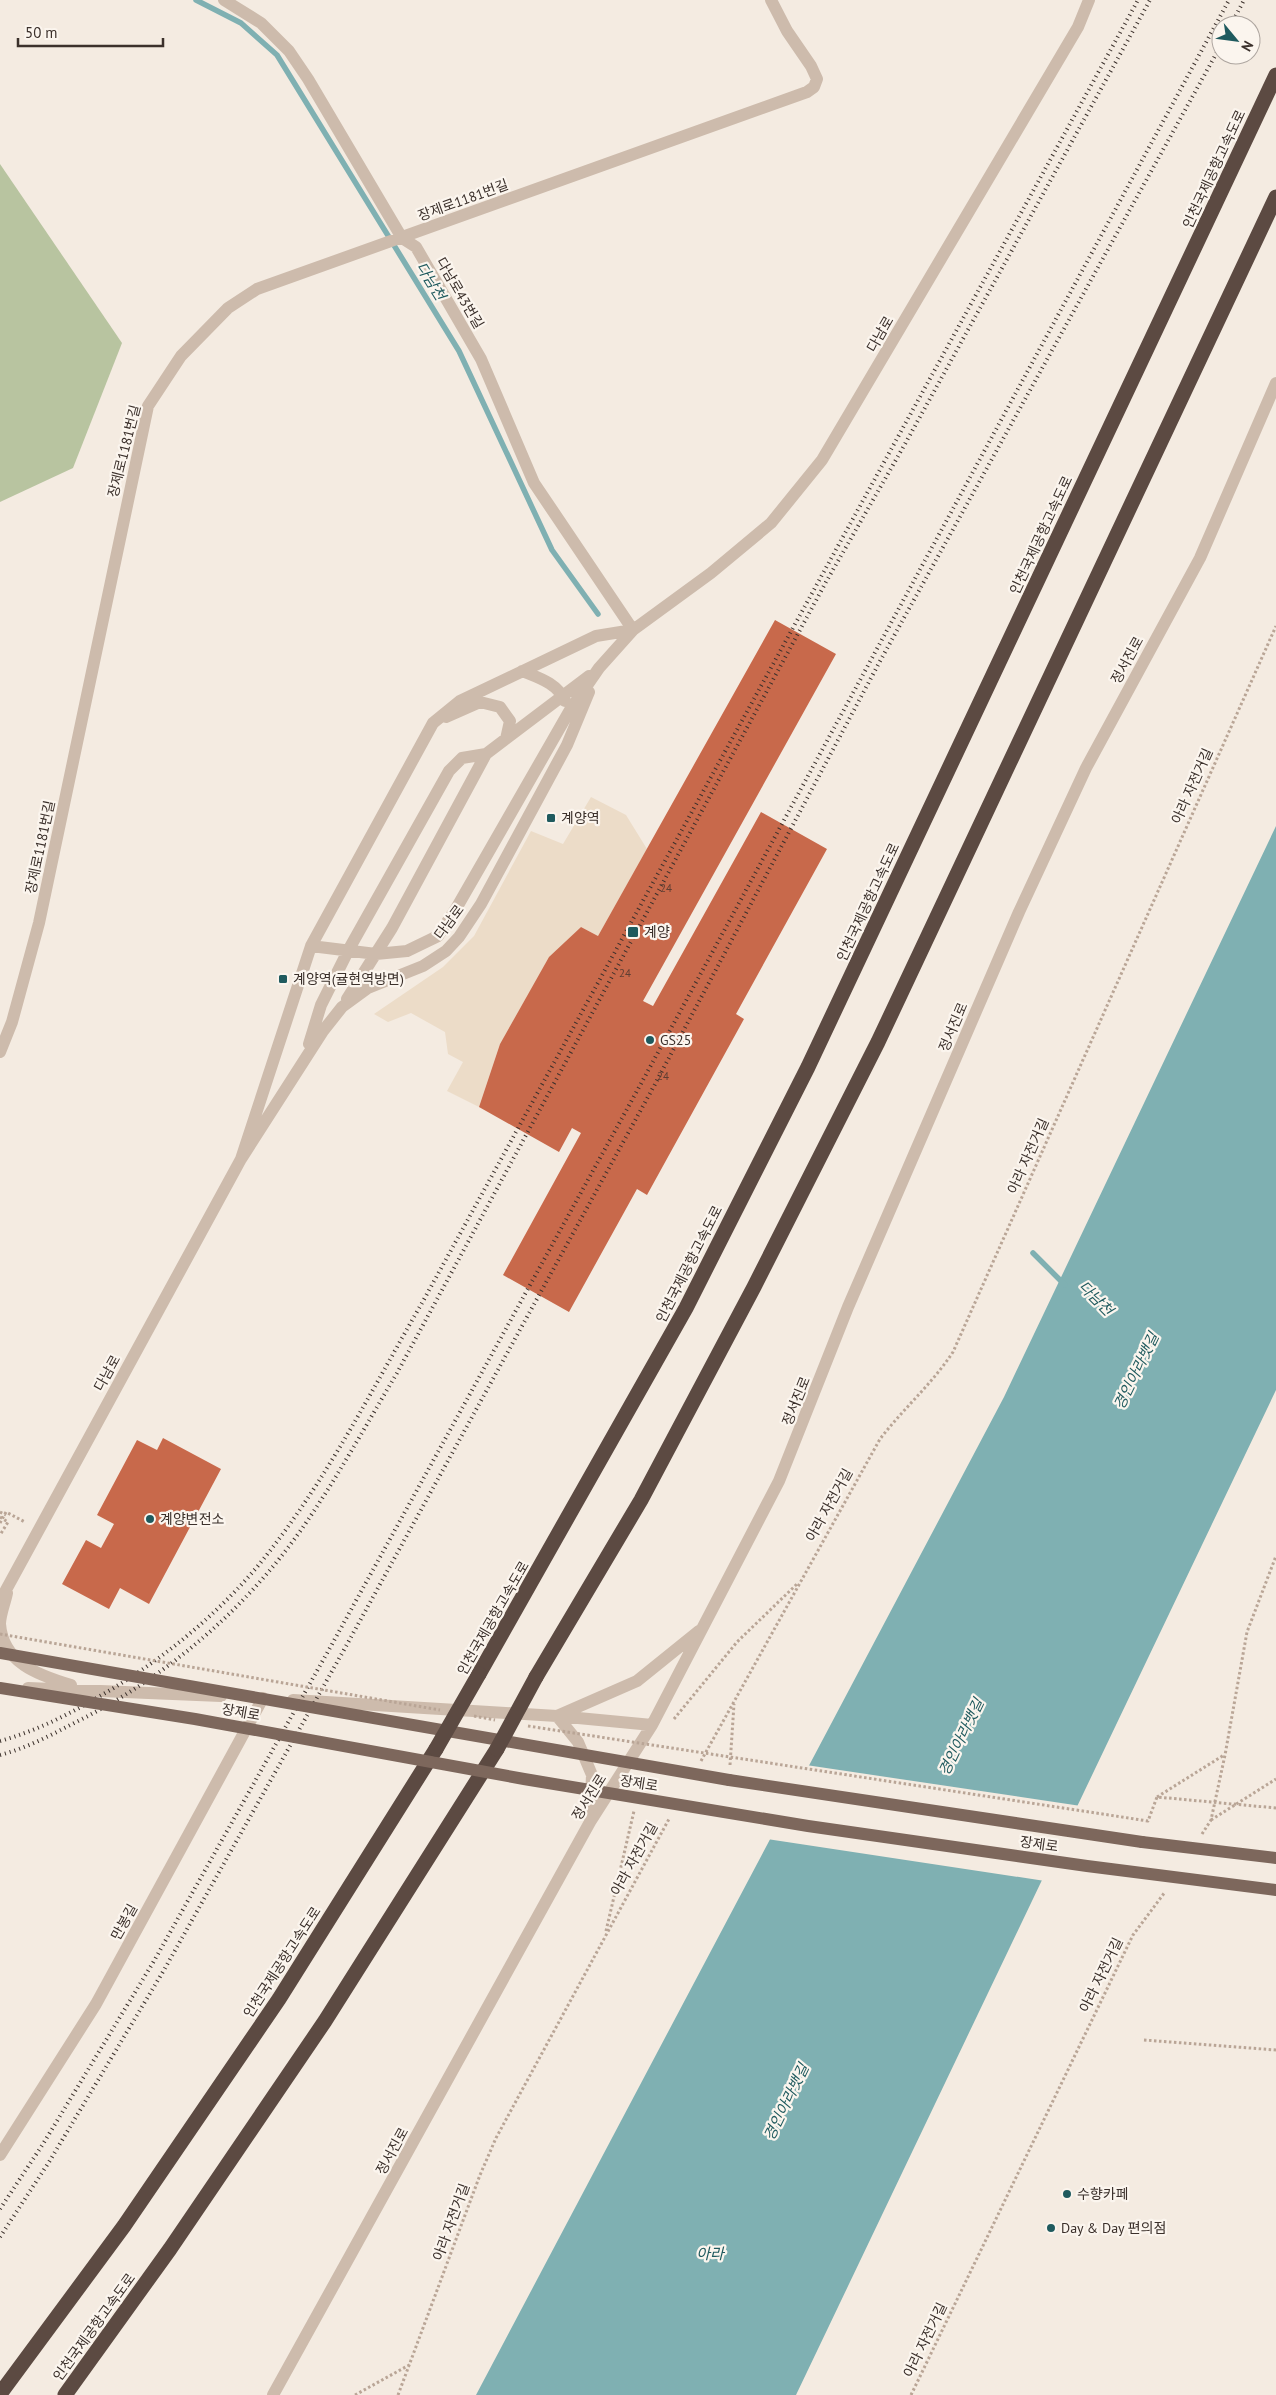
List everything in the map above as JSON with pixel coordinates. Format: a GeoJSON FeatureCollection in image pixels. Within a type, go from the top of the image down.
{"type":"FeatureCollection","features":[{"type":"Feature","properties":{"kind":"highway","name":"인천국제공항고속도로"},"geometry":{"type":"LineString","coordinates":[[0,2394],[124,2226],[279,1999],[436,1749],[686,1308],[808,1067],[1276,75]]}},
{"type":"Feature","properties":{"kind":"highway","name":"인천국제공항고속도로"},"geometry":{"type":"LineString","coordinates":[[65,2395],[170,2249],[325,2021],[497,1749],[536,1677],[645,1492],[754,1287],[878,1042],[1276,197]]}},
{"type":"Feature","properties":{"kind":"main road","name":"장제로"},"geometry":{"type":"LineString","coordinates":[[0,1653],[729,1780],[1142,1842],[1276,1858]]}},
{"type":"Feature","properties":{"kind":"main road","name":"장제로"},"geometry":{"type":"LineString","coordinates":[[0,1688],[195,1719],[524,1780],[808,1826],[1087,1866],[1276,1890]]}},
{"type":"Feature","properties":{"kind":"street","name":"다남로43번길"},"geometry":{"type":"LineString","coordinates":[[224,0],[261,23],[288,51],[308,79],[395,240],[416,247],[481,358],[534,483],[633,630]]}},
{"type":"Feature","properties":{"kind":"street","name":"장제로1181번길"},"geometry":{"type":"LineString","coordinates":[[0,1052],[12,1022],[39,923],[148,406],[181,356],[228,308],[257,289],[807,92],[814,87],[817,79],[812,66],[786,31],[771,0]]}},
{"type":"Feature","properties":{"kind":"street","name":"다남로"},"geometry":{"type":"LineString","coordinates":[[311,946],[376,954],[407,951],[438,936],[457,907],[570,710],[598,668],[633,630],[711,573],[771,523],[822,460],[1078,27],[1090,0]]}},
{"type":"Feature","properties":{"kind":"street","name":"정서진로"},"geometry":{"type":"LineString","coordinates":[[273,2395],[590,1822],[652,1725],[779,1481],[848,1307],[1019,912],[1086,768],[1200,558],[1276,383]]}},
{"type":"Feature","properties":{"kind":"street","name":"다남로"},"geometry":{"type":"LineString","coordinates":[[241,1159],[311,946],[433,723],[460,701],[596,636],[633,630]]}},
{"type":"Feature","properties":{"kind":"street","name":"다남로"},"geometry":{"type":"LineString","coordinates":[[0,1601],[4,1590],[39,1530],[241,1159],[304,1059],[342,1007],[368,988],[423,966],[446,951],[459,937],[481,904],[567,745],[598,668]]}},
{"type":"Feature","properties":{"kind":"street"},"geometry":{"type":"LineString","coordinates":[[342,1007],[376,954],[486,754],[598,668]]}},
{"type":"Feature","properties":{"kind":"street"},"geometry":{"type":"LineString","coordinates":[[522,671],[549,682],[563,696],[570,710],[567,745]]}},
{"type":"Feature","properties":{"kind":"street"},"geometry":{"type":"LineString","coordinates":[[433,723],[480,702],[500,707],[510,721],[506,739]]}},
{"type":"Feature","properties":{"kind":"street"},"geometry":{"type":"LineString","coordinates":[[304,1059],[322,1005],[348,950],[449,771],[462,758],[486,754]]}},
{"type":"Feature","properties":{"kind":"street"},"geometry":{"type":"LineString","coordinates":[[4,1590],[0,1623],[6,1649],[20,1664],[45,1677],[85,1689]]}},
{"type":"Feature","properties":{"kind":"street"},"geometry":{"type":"LineString","coordinates":[[590,1822],[592,1775],[578,1742],[557,1716],[637,1681],[703,1628]]}},
{"type":"Feature","properties":{"kind":"street","name":"장제로"},"geometry":{"type":"LineString","coordinates":[[0,1688],[85,1689],[263,1698],[557,1716],[652,1725]]}},
{"type":"Feature","properties":{"kind":"street","name":"만봉길"},"geometry":{"type":"LineString","coordinates":[[0,2155],[96,2004],[263,1698]]}},
{"type":"Feature","properties":{"kind":"path","name":"아라 자전거길"},"geometry":{"type":"LineString","coordinates":[[698,1766],[880,1439],[896,1418],[938,1374],[953,1352],[1276,626]]}},
{"type":"Feature","properties":{"kind":"path"},"geometry":{"type":"LineString","coordinates":[[0,1525],[6,1512],[39,1530]]}},
{"type":"Feature","properties":{"kind":"path"},"geometry":{"type":"LineString","coordinates":[[0,1515],[6,1515],[0,1525]]}},
{"type":"Feature","properties":{"kind":"path"},"geometry":{"type":"LineString","coordinates":[[0,1515],[8,1522],[0,1533]]}},
{"type":"Feature","properties":{"kind":"path"},"geometry":{"type":"LineString","coordinates":[[1202,1836],[1211,1820],[1225,1755],[1246,1632],[1276,1556]]}},
{"type":"Feature","properties":{"kind":"path"},"geometry":{"type":"LineString","coordinates":[[670,1725],[736,1642],[800,1581]]}},
{"type":"Feature","properties":{"kind":"path"},"geometry":{"type":"LineString","coordinates":[[0,1634],[449,1712]]}},
{"type":"Feature","properties":{"kind":"path"},"geometry":{"type":"LineString","coordinates":[[729,1780],[734,1700]]}},
{"type":"Feature","properties":{"kind":"path"},"geometry":{"type":"LineString","coordinates":[[469,1715],[498,1720]]}},
{"type":"Feature","properties":{"kind":"path"},"geometry":{"type":"LineString","coordinates":[[528,1726],[1148,1821],[1157,1797],[1225,1755]]}},
{"type":"Feature","properties":{"kind":"path"},"geometry":{"type":"LineString","coordinates":[[657,1752],[661,1743]]}},
{"type":"Feature","properties":{"kind":"path"},"geometry":{"type":"LineString","coordinates":[[1211,1820],[1276,1779]]}},
{"type":"Feature","properties":{"kind":"path"},"geometry":{"type":"LineString","coordinates":[[1157,1797],[1276,1808]]}},
{"type":"Feature","properties":{"kind":"path"},"geometry":{"type":"LineString","coordinates":[[604,1937],[635,1805]]}},
{"type":"Feature","properties":{"kind":"path","name":"아라 자전거길"},"geometry":{"type":"LineString","coordinates":[[398,2395],[480,2175],[496,2138],[671,1816]]}},
{"type":"Feature","properties":{"kind":"path","name":"아라 자전거길"},"geometry":{"type":"LineString","coordinates":[[911,2395],[1133,1935],[1167,1890]]}},
{"type":"Feature","properties":{"kind":"path"},"geometry":{"type":"LineString","coordinates":[[1144,2040],[1276,2050]]}},
{"type":"Feature","properties":{"kind":"path"},"geometry":{"type":"LineString","coordinates":[[355,2395],[411,2364]]}},
{"type":"Feature","properties":{"kind":"green space"},"geometry":{"type":"Polygon","coordinates":[[[0,164],[122,343],[73,468],[0,502],[0,164]]]}},
{"type":"Feature","properties":{"kind":"shaded area"},"geometry":{"type":"Polygon","coordinates":[[[591,797],[626,815],[647,849],[598,936],[581,927],[549,958],[500,1044],[479,1107],[447,1091],[463,1062],[448,1054],[445,1032],[411,1013],[388,1022],[374,1014],[443,967],[474,936],[531,831],[563,844],[591,797]]]}},
{"type":"Feature","properties":{"kind":"water","name":"아라"},"geometry":{"type":"Polygon","coordinates":[[[1276,826],[1276,1390],[796,2395],[476,2395],[1004,1397],[1276,826]]]}},
{"type":"Feature","properties":{"kind":"pier"},"geometry":{"type":"Polygon","coordinates":[[[806,1765],[1081,1806],[1045,1881],[767,1839],[806,1765]]]}},
{"type":"Feature","properties":{"kind":"building"},"geometry":{"type":"Polygon","coordinates":[[[775,620],[836,654],[643,1001],[653,1006],[761,812],[827,849],[736,1014],[744,1019],[647,1195],[637,1189],[569,1312],[503,1275],[581,1133],[572,1128],[559,1152],[479,1107],[500,1044],[549,957],[581,927],[598,936],[775,620]]]}},
{"type":"Feature","properties":{"kind":"building","name":"계양변전소"},"geometry":{"type":"Polygon","coordinates":[[[163,1438],[221,1469],[149,1604],[120,1588],[109,1609],[62,1584],[86,1540],[101,1548],[114,1524],[97,1515],[137,1440],[157,1450],[163,1438]]]}},
{"type":"Feature","properties":{"kind":"waterway","name":"다남천"},"geometry":{"type":"LineString","coordinates":[[196,0],[241,23],[277,55],[459,351],[552,550],[598,614]]}},
{"type":"Feature","properties":{"kind":"waterway","name":"다남천"},"geometry":{"type":"LineString","coordinates":[[1033,1253],[1065,1285]]}},
{"type":"Feature","properties":{"kind":"railway"},"geometry":{"type":"LineString","coordinates":[[0,1741],[52,1722],[76,1710],[122,1683],[164,1654],[204,1622],[240,1586],[257,1567],[303,1505],[345,1439],[422,1303],[1138,0]]}},
{"type":"Feature","properties":{"kind":"railway"},"geometry":{"type":"LineString","coordinates":[[0,1755],[33,1743],[86,1717],[117,1700],[177,1659],[231,1612],[256,1586],[279,1559],[314,1511],[397,1373],[826,582],[905,444],[1150,0]]}},
{"type":"Feature","properties":{"kind":"railway"},"geometry":{"type":"LineString","coordinates":[[0,2209],[43,2144],[154,1961],[331,1646],[643,1080],[1229,0]]}},
{"type":"Feature","properties":{"kind":"railway"},"geometry":{"type":"LineString","coordinates":[[1236,15],[1244,0]]}},
{"type":"Feature","properties":{"kind":"railway"},"geometry":{"type":"LineString","coordinates":[[0,2237],[49,2162],[164,1970],[345,1648],[654,1086],[879,663],[1211,63]]}},
{"type":"Feature","properties":{"kind":"place","name":"계양역"},"geometry":{"type":"Point","coordinates":[551,818]}},
{"type":"Feature","properties":{"kind":"place","name":"계양"},"geometry":{"type":"Point","coordinates":[633,932]}},
{"type":"Feature","properties":{"kind":"place","name":"계양역(귤현역방면)"},"geometry":{"type":"Point","coordinates":[283,979]}},
{"type":"Feature","properties":{"kind":"place","name":"GS25"},"geometry":{"type":"Point","coordinates":[650,1040]}},
{"type":"Feature","properties":{"kind":"place","name":"계양변전소"},"geometry":{"type":"Point","coordinates":[150,1519]}},
{"type":"Feature","properties":{"kind":"place","name":"수향카페"},"geometry":{"type":"Point","coordinates":[1067,2194]}},
{"type":"Feature","properties":{"kind":"place","name":"Day & Day 편의점"},"geometry":{"type":"Point","coordinates":[1051,2228]}},
{"type":"Feature","properties":{"kind":"water label","name":"경인아라뱃길"},"geometry":{"type":"Point","coordinates":[1136,1371]}},
{"type":"Feature","properties":{"kind":"water label","name":"경인아라뱃길"},"geometry":{"type":"Point","coordinates":[961,1737]}},
{"type":"Feature","properties":{"kind":"water label","name":"경인아라뱃길"},"geometry":{"type":"Point","coordinates":[786,2102]}}]}
